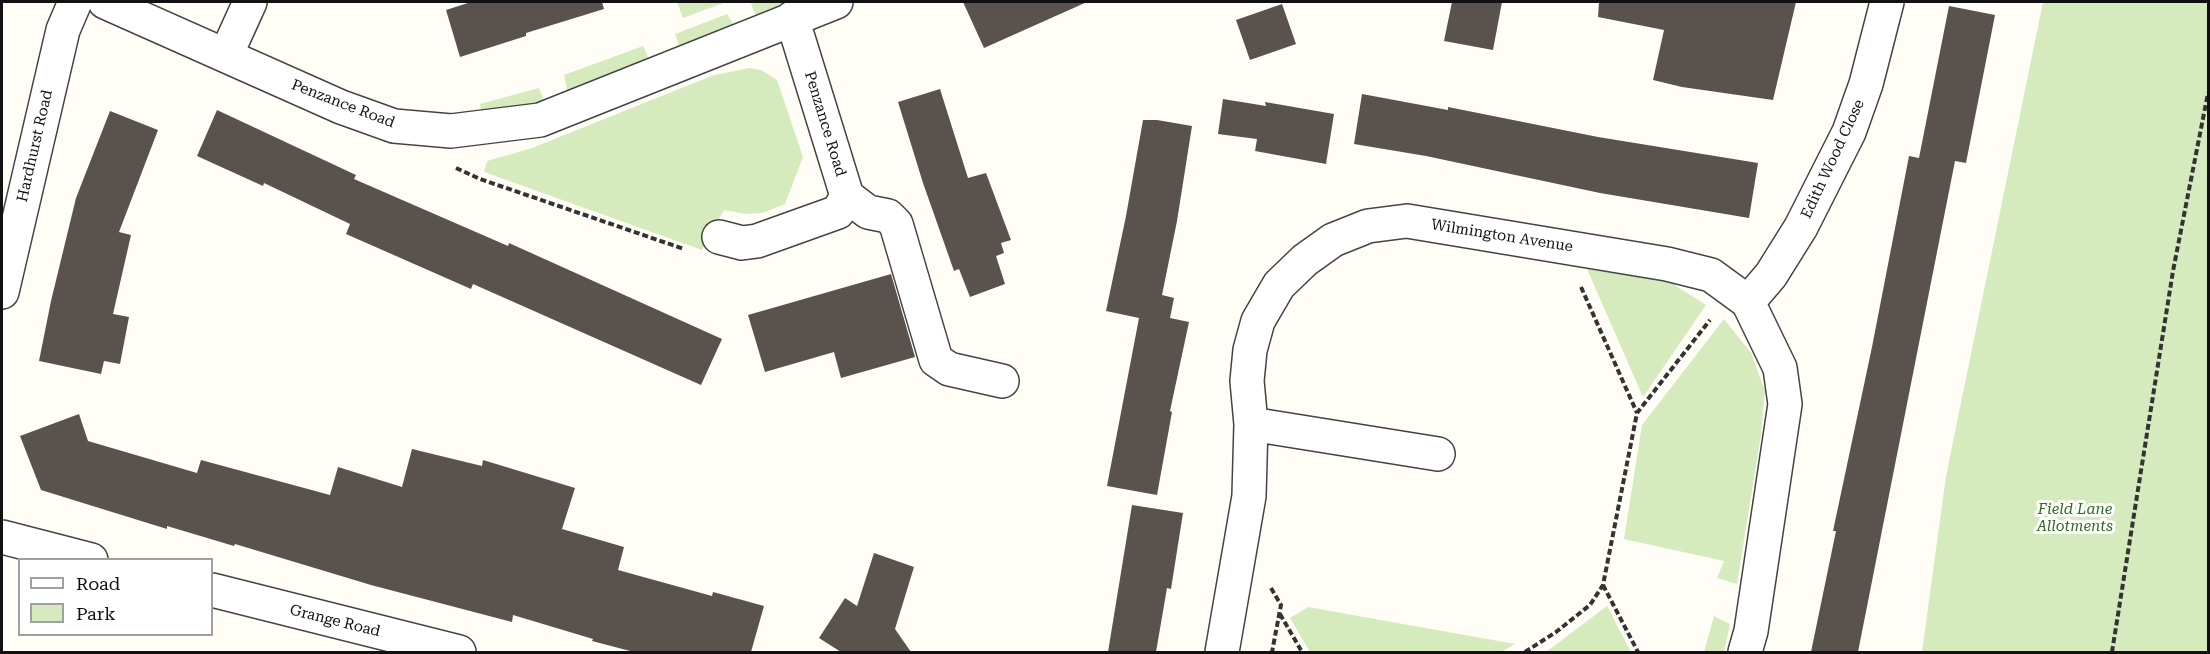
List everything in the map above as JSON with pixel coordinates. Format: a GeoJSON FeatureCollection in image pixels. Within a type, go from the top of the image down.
{"type":"FeatureCollection","features":[{"type":"Feature","properties":{"kind":"street","name":"Hardhurst Road"},"geometry":{"type":"LineString","coordinates":[[2,292],[61,39],[75,2]]}},
{"type":"Feature","properties":{"kind":"street","name":"Penzance Road"},"geometry":{"type":"LineString","coordinates":[[105,2],[341,107],[394,126],[451,131],[540,120],[836,2]]}},
{"type":"Feature","properties":{"kind":"street"},"geometry":{"type":"LineString","coordinates":[[226,55],[250,2]]}},
{"type":"Feature","properties":{"kind":"street","name":"Edith Wood Close"},"geometry":{"type":"LineString","coordinates":[[1740,296],[1771,275],[1801,227],[1849,132],[1866,84],[1887,2]]}},
{"type":"Feature","properties":{"kind":"street","name":"Penzance Road"},"geometry":{"type":"LineString","coordinates":[[719,237],[742,243],[757,241],[838,212],[847,196],[792,18]]}},
{"type":"Feature","properties":{"kind":"street"},"geometry":{"type":"LineString","coordinates":[[847,196],[868,212],[888,216],[896,224],[936,360],[949,369],[1002,381]]}},
{"type":"Feature","properties":{"kind":"street","name":"Wilmington Avenue"},"geometry":{"type":"LineString","coordinates":[[1222,652],[1250,496],[1251,424],[1247,381],[1250,350],[1258,321],[1279,285],[1305,260],[1333,240],[1368,226],[1407,221],[1667,264],[1711,275],[1740,296]]}},
{"type":"Feature","properties":{"kind":"street"},"geometry":{"type":"LineString","coordinates":[[1740,296],[1780,368],[1785,404],[1751,631],[1745,652]]}},
{"type":"Feature","properties":{"kind":"street"},"geometry":{"type":"LineString","coordinates":[[1251,424],[1438,454]]}},
{"type":"Feature","properties":{"kind":"street"},"geometry":{"type":"LineString","coordinates":[[2,537],[83,558]]}},
{"type":"Feature","properties":{"kind":"street","name":"Grange Road"},"geometry":{"type":"LineString","coordinates":[[213,590],[459,652]]}},
{"type":"Feature","properties":{"kind":"path"},"geometry":{"type":"LineString","coordinates":[[2112,652],[2173,271],[2208,93]]}},
{"type":"Feature","properties":{"kind":"path"},"geometry":{"type":"LineString","coordinates":[[448,165],[688,250]]}},
{"type":"Feature","properties":{"kind":"path"},"geometry":{"type":"LineString","coordinates":[[1563,246],[1637,413]]}},
{"type":"Feature","properties":{"kind":"path"},"geometry":{"type":"LineString","coordinates":[[1525,652],[1557,632],[1590,605],[1603,585],[1637,413],[1740,296]]}},
{"type":"Feature","properties":{"kind":"path"},"geometry":{"type":"LineString","coordinates":[[1603,585],[1638,652]]}},
{"type":"Feature","properties":{"kind":"path"},"geometry":{"type":"LineString","coordinates":[[1280,614],[1302,652]]}},
{"type":"Feature","properties":{"kind":"green space"},"geometry":{"type":"Polygon","coordinates":[[[677,2],[726,2],[683,18],[677,2]]]}},
{"type":"Feature","properties":{"kind":"green space"},"geometry":{"type":"Polygon","coordinates":[[[794,2],[756,16],[751,4],[794,2]]]}},
{"type":"Feature","properties":{"kind":"green space","name":"Field Lane Allotments"},"geometry":{"type":"Polygon","coordinates":[[[2043,2],[2208,2],[2208,652],[1922,652],[1946,476],[2043,2]]]}},
{"type":"Feature","properties":{"kind":"green space"},"geometry":{"type":"Polygon","coordinates":[[[727,14],[734,26],[679,46],[675,34],[727,14]]]}},
{"type":"Feature","properties":{"kind":"green space"},"geometry":{"type":"Polygon","coordinates":[[[643,46],[649,59],[567,90],[564,75],[643,46]]]}},
{"type":"Feature","properties":{"kind":"green space"},"geometry":{"type":"Polygon","coordinates":[[[749,68],[761,70],[777,80],[803,157],[785,204],[762,213],[746,214],[724,210],[702,250],[484,172],[487,161],[532,148],[714,75],[749,68]]]}},
{"type":"Feature","properties":{"kind":"green space"},"geometry":{"type":"Polygon","coordinates":[[[539,88],[544,101],[513,111],[482,115],[480,104],[539,88]]]}},
{"type":"Feature","properties":{"kind":"green space"},"geometry":{"type":"Polygon","coordinates":[[[1587,269],[1670,282],[1706,305],[1643,397],[1587,269]]]}},
{"type":"Feature","properties":{"kind":"green space"},"geometry":{"type":"Polygon","coordinates":[[[1724,319],[1751,353],[1765,391],[1761,434],[1737,584],[1717,578],[1724,561],[1624,539],[1642,425],[1724,319]]]}},
{"type":"Feature","properties":{"kind":"green space"},"geometry":{"type":"Polygon","coordinates":[[[1607,606],[1631,652],[1546,652],[1607,606]]]}},
{"type":"Feature","properties":{"kind":"green space"},"geometry":{"type":"Polygon","coordinates":[[[1308,607],[1515,644],[1501,652],[1310,652],[1290,618],[1308,607]]]}},
{"type":"Feature","properties":{"kind":"green space"},"geometry":{"type":"Polygon","coordinates":[[[1714,616],[1730,624],[1724,652],[1704,652],[1714,616]]]}},
{"type":"Feature","properties":{"kind":"building"},"geometry":{"type":"Polygon","coordinates":[[[471,2],[602,2],[604,9],[526,33],[526,36],[460,57],[446,10],[471,2]]]}},
{"type":"Feature","properties":{"kind":"building"},"geometry":{"type":"Polygon","coordinates":[[[963,2],[1087,2],[984,48],[963,2]]]}},
{"type":"Feature","properties":{"kind":"building"},"geometry":{"type":"Polygon","coordinates":[[[1452,2],[1502,2],[1493,50],[1444,41],[1452,2]]]}},
{"type":"Feature","properties":{"kind":"building"},"geometry":{"type":"Polygon","coordinates":[[[1599,2],[1796,2],[1773,100],[1682,87],[1653,80],[1664,30],[1598,17],[1599,2]]]}},
{"type":"Feature","properties":{"kind":"building"},"geometry":{"type":"Polygon","coordinates":[[[1282,4],[1296,44],[1250,60],[1236,20],[1282,4]]]}},
{"type":"Feature","properties":{"kind":"building"},"geometry":{"type":"Polygon","coordinates":[[[1949,6],[1995,15],[1966,163],[1955,161],[1858,652],[1811,652],[1836,531],[1833,531],[1909,156],[1919,158],[1949,6]]]}},
{"type":"Feature","properties":{"kind":"building"},"geometry":{"type":"Polygon","coordinates":[[[940,89],[968,178],[986,173],[1011,240],[1001,243],[1004,253],[996,256],[1005,284],[970,297],[959,269],[954,271],[898,102],[940,89]]]}},
{"type":"Feature","properties":{"kind":"building"},"geometry":{"type":"Polygon","coordinates":[[[1362,94],[1448,110],[1448,107],[1598,137],[1758,163],[1749,218],[1600,193],[1426,156],[1354,144],[1362,94]]]}},
{"type":"Feature","properties":{"kind":"building"},"geometry":{"type":"Polygon","coordinates":[[[1223,99],[1266,106],[1265,102],[1334,114],[1326,164],[1255,151],[1257,139],[1218,134],[1223,99]]]}},
{"type":"Feature","properties":{"kind":"building"},"geometry":{"type":"Polygon","coordinates":[[[217,110],[356,175],[354,179],[508,246],[509,243],[722,339],[701,385],[473,284],[471,289],[346,234],[350,224],[264,183],[263,186],[197,156],[217,110]]]}},
{"type":"Feature","properties":{"kind":"building"},"geometry":{"type":"Polygon","coordinates":[[[110,111],[158,130],[119,232],[131,235],[113,314],[129,317],[120,364],[104,361],[101,374],[39,361],[76,198],[110,111]]]}},
{"type":"Feature","properties":{"kind":"building"},"geometry":{"type":"Polygon","coordinates":[[[1143,120],[1192,126],[1177,221],[1162,295],[1174,298],[1170,318],[1189,322],[1170,411],[1172,412],[1157,495],[1107,486],[1139,318],[1106,311],[1143,120]]]}},
{"type":"Feature","properties":{"kind":"building"},"geometry":{"type":"Polygon","coordinates":[[[891,274],[915,357],[841,378],[834,352],[765,372],[748,315],[891,274]]]}},
{"type":"Feature","properties":{"kind":"building"},"geometry":{"type":"Polygon","coordinates":[[[79,414],[88,441],[197,473],[201,460],[330,495],[338,467],[402,487],[412,449],[482,466],[483,460],[575,488],[562,529],[624,547],[618,570],[712,596],[713,592],[764,606],[751,652],[634,652],[513,615],[512,622],[371,585],[235,544],[234,546],[167,526],[167,529],[41,490],[20,436],[79,414]]]}},
{"type":"Feature","properties":{"kind":"building"},"geometry":{"type":"Polygon","coordinates":[[[1132,505],[1183,513],[1171,589],[1167,588],[1156,652],[1108,652],[1132,505]]]}},
{"type":"Feature","properties":{"kind":"building"},"geometry":{"type":"Polygon","coordinates":[[[874,553],[914,567],[895,629],[911,652],[841,652],[819,638],[845,598],[857,606],[874,553]]]}}]}
